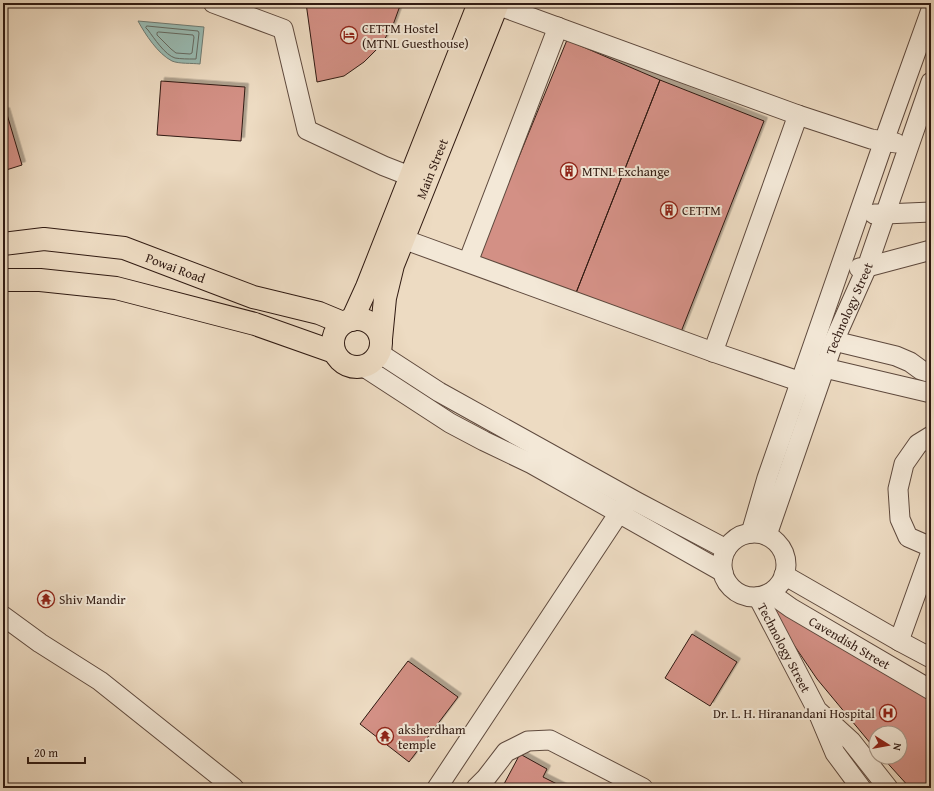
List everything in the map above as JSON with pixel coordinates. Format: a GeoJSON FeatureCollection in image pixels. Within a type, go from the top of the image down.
{"type":"FeatureCollection","features":[{"type":"Feature","properties":{"kind":"main road","name":"Main Street"},"geometry":{"type":"LineString","coordinates":[[348,322],[367,288],[418,180],[491,4]]}},
{"type":"Feature","properties":{"kind":"main road","name":"Main Street"},"geometry":{"type":"LineString","coordinates":[[375,353],[385,298],[393,265],[404,239],[418,180]]}},
{"type":"Feature","properties":{"kind":"main road","name":"Powai Road"},"geometry":{"type":"LineString","coordinates":[[3,244],[44,239],[124,248],[253,297],[319,312],[348,322]]}},
{"type":"Feature","properties":{"kind":"main road"},"geometry":{"type":"LineString","coordinates":[[3,280],[40,280],[116,288],[255,324],[334,352]]}},
{"type":"Feature","properties":{"kind":"main road"},"geometry":{"type":"LineString","coordinates":[[360,319],[367,321],[374,326],[378,332],[375,353],[357,368],[350,367],[343,363],[334,352],[334,336],[338,329],[348,322],[360,319]]}},
{"type":"Feature","properties":{"kind":"street"},"geometry":{"type":"LineString","coordinates":[[213,3],[283,29],[307,130],[418,180]]}},
{"type":"Feature","properties":{"kind":"street"},"geometry":{"type":"LineString","coordinates":[[491,4],[798,115],[871,139],[909,146]]}},
{"type":"Feature","properties":{"kind":"street"},"geometry":{"type":"LineString","coordinates":[[812,375],[840,268],[858,213],[931,10]]}},
{"type":"Feature","properties":{"kind":"street"},"geometry":{"type":"LineString","coordinates":[[468,262],[558,27]]}},
{"type":"Feature","properties":{"kind":"street","name":"Technology Street"},"geometry":{"type":"LineString","coordinates":[[759,534],[812,375],[834,340],[867,268],[931,82]]}},
{"type":"Feature","properties":{"kind":"street"},"geometry":{"type":"LineString","coordinates":[[713,352],[798,115]]}},
{"type":"Feature","properties":{"kind":"street"},"geometry":{"type":"LineString","coordinates":[[858,213],[885,214],[931,212]]}},
{"type":"Feature","properties":{"kind":"street"},"geometry":{"type":"LineString","coordinates":[[404,239],[713,352],[812,375],[931,393]]}},
{"type":"Feature","properties":{"kind":"street"},"geometry":{"type":"LineString","coordinates":[[840,268],[867,268],[931,250]]}},
{"type":"Feature","properties":{"kind":"street"},"geometry":{"type":"LineString","coordinates":[[834,340],[896,356],[910,362],[921,370],[931,373]]}},
{"type":"Feature","properties":{"kind":"street"},"geometry":{"type":"LineString","coordinates":[[375,353],[625,506],[723,572]]}},
{"type":"Feature","properties":{"kind":"street"},"geometry":{"type":"LineString","coordinates":[[931,436],[918,444],[904,464],[898,489],[900,519],[908,537],[931,547]]}},
{"type":"Feature","properties":{"kind":"street"},"geometry":{"type":"LineString","coordinates":[[625,506],[726,549]]}},
{"type":"Feature","properties":{"kind":"street"},"geometry":{"type":"LineString","coordinates":[[437,788],[625,506]]}},
{"type":"Feature","properties":{"kind":"street"},"geometry":{"type":"LineString","coordinates":[[744,534],[759,534],[776,542],[783,552],[786,564],[784,575],[779,586],[764,595],[746,596],[736,591],[728,583],[723,572],[722,560],[726,549],[734,540],[744,534]]}},
{"type":"Feature","properties":{"kind":"street"},"geometry":{"type":"LineString","coordinates":[[899,641],[931,552]]}},
{"type":"Feature","properties":{"kind":"street","name":"Cavendish Street"},"geometry":{"type":"LineString","coordinates":[[784,575],[928,656]]}},
{"type":"Feature","properties":{"kind":"street","name":"Technology Street"},"geometry":{"type":"LineString","coordinates":[[764,595],[817,710],[851,741],[868,762]]}},
{"type":"Feature","properties":{"kind":"street","name":"Cavendish Street"},"geometry":{"type":"LineString","coordinates":[[764,595],[791,608],[931,690]]}},
{"type":"Feature","properties":{"kind":"street"},"geometry":{"type":"LineString","coordinates":[[3,616],[40,643],[100,682],[234,788]]}},
{"type":"Feature","properties":{"kind":"street"},"geometry":{"type":"LineString","coordinates":[[851,643],[862,620]]}},
{"type":"Feature","properties":{"kind":"street"},"geometry":{"type":"LineString","coordinates":[[910,678],[928,656]]}},
{"type":"Feature","properties":{"kind":"street"},"geometry":{"type":"LineString","coordinates":[[817,710],[835,753],[858,784],[870,765]]}},
{"type":"Feature","properties":{"kind":"street"},"geometry":{"type":"LineString","coordinates":[[476,788],[486,778],[506,752],[528,742],[550,740],[643,788]]}},
{"type":"Feature","properties":{"kind":"street","name":"Technology Street"},"geometry":{"type":"LineString","coordinates":[[870,765],[888,788]]}},
{"type":"Feature","properties":{"kind":"water"},"geometry":{"type":"Polygon","coordinates":[[[138,21],[204,27],[200,64],[178,63],[167,58],[152,43],[138,21]]]}},
{"type":"Feature","properties":{"kind":"building","name":"CETTM Hostel (MTNL Guesthouse)"},"geometry":{"type":"Polygon","coordinates":[[[306,3],[401,3],[393,25],[381,45],[364,62],[344,76],[317,82],[306,3]]]}},
{"type":"Feature","properties":{"kind":"building","name":"MTNL Exchange"},"geometry":{"type":"Polygon","coordinates":[[[567,40],[660,80],[574,298],[476,261],[567,40]]]}},
{"type":"Feature","properties":{"kind":"building","name":"CETTM"},"geometry":{"type":"Polygon","coordinates":[[[660,80],[764,121],[679,337],[574,298],[660,80]]]}},
{"type":"Feature","properties":{"kind":"building"},"geometry":{"type":"Polygon","coordinates":[[[161,81],[245,87],[241,141],[157,135],[161,81]]]}},
{"type":"Feature","properties":{"kind":"building"},"geometry":{"type":"Polygon","coordinates":[[[6,111],[22,165],[3,171],[3,112],[6,111]]]}},
{"type":"Feature","properties":{"kind":"building","name":"Dr. L. H. Hiranandani Hospital"},"geometry":{"type":"Polygon","coordinates":[[[764,601],[931,693],[931,788],[910,788],[889,765],[908,765],[908,725],[868,725],[868,740],[817,679],[764,601]]]}},
{"type":"Feature","properties":{"kind":"building"},"geometry":{"type":"Polygon","coordinates":[[[692,634],[737,662],[710,706],[665,678],[692,634]]]}},
{"type":"Feature","properties":{"kind":"building"},"geometry":{"type":"Polygon","coordinates":[[[408,661],[458,697],[409,762],[360,724],[408,661]]]}},
{"type":"Feature","properties":{"kind":"building"},"geometry":{"type":"Polygon","coordinates":[[[520,754],[547,769],[543,777],[565,788],[511,788],[504,784],[520,754]]]}},
{"type":"Feature","properties":{"kind":"place","name":"CETTM Hostel (MTNL Guesthouse)"},"geometry":{"type":"Point","coordinates":[349,35]}},
{"type":"Feature","properties":{"kind":"place","name":"MTNL Exchange"},"geometry":{"type":"Point","coordinates":[569,171]}},
{"type":"Feature","properties":{"kind":"place","name":"CETTM"},"geometry":{"type":"Point","coordinates":[669,210]}},
{"type":"Feature","properties":{"kind":"place","name":"Shiv Mandir"},"geometry":{"type":"Point","coordinates":[46,599]}},
{"type":"Feature","properties":{"kind":"place","name":"Dr. L. H. Hiranandani Hospital"},"geometry":{"type":"Point","coordinates":[888,713]}},
{"type":"Feature","properties":{"kind":"place","name":"aksherdham temple"},"geometry":{"type":"Point","coordinates":[385,736]}}]}
